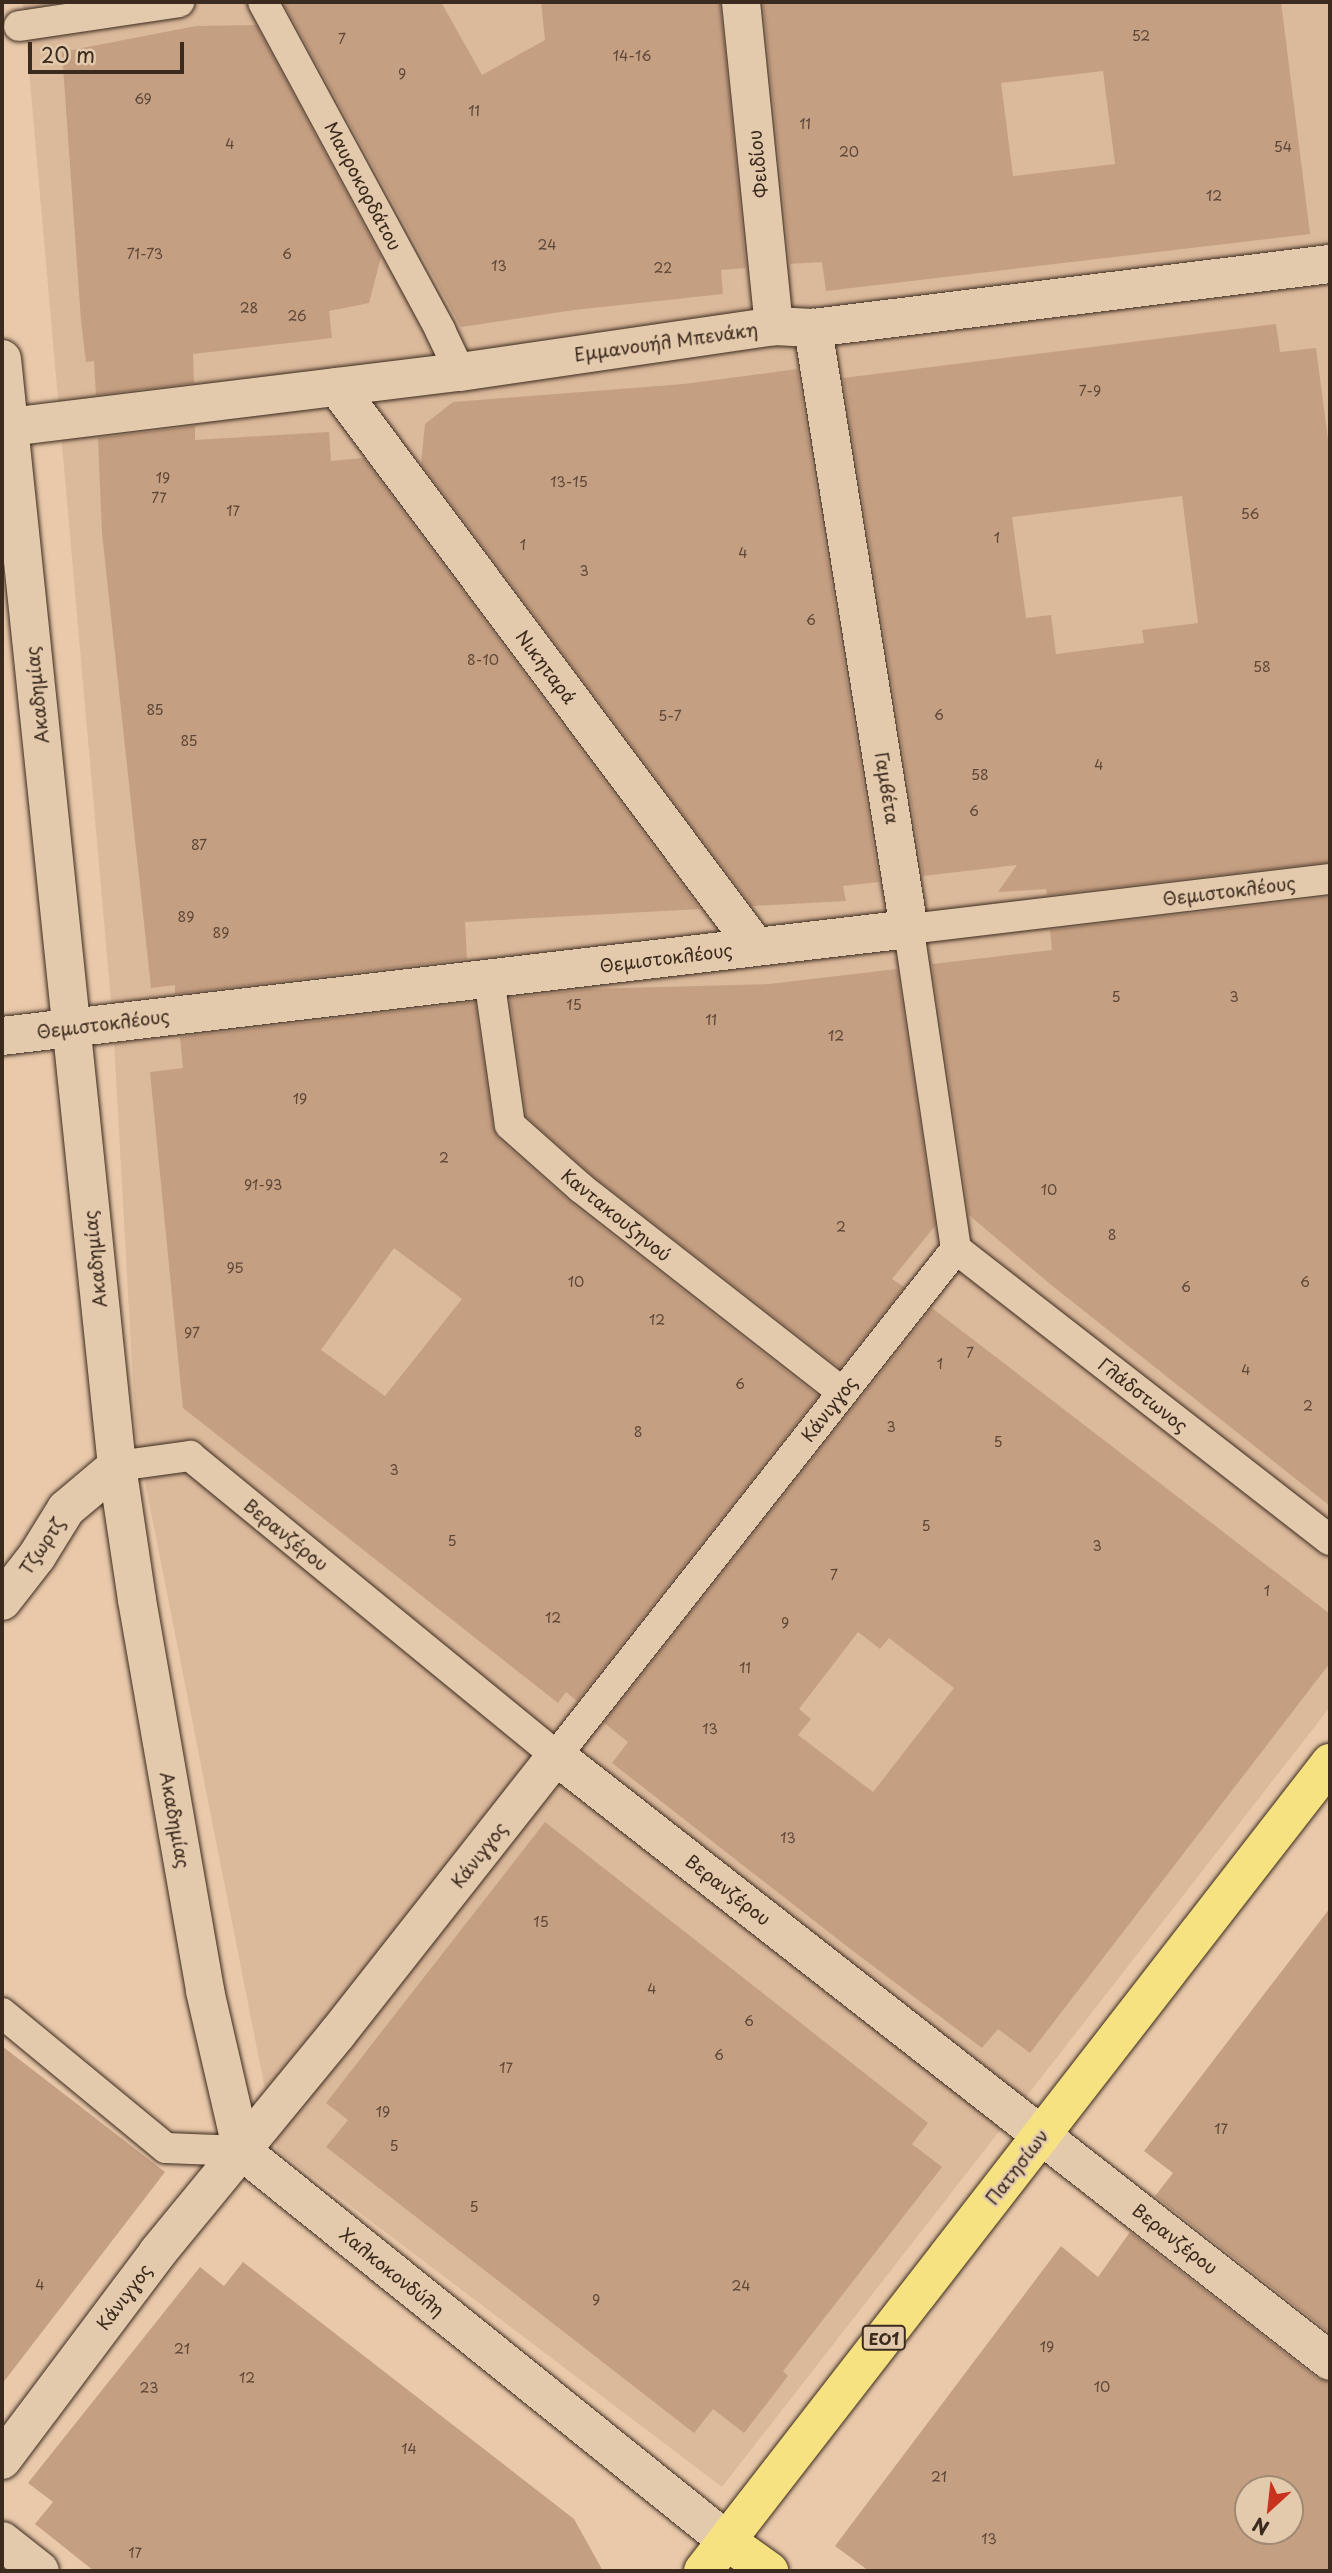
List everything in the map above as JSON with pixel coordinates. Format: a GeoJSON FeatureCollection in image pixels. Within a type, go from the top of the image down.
{"type":"FeatureCollection","features":[{"type":"Feature","properties":{"kind":"main road","name":"Πατησίων"},"geometry":{"type":"LineString","coordinates":[[703,2571],[1330,1763]]}},
{"type":"Feature","properties":{"kind":"main road","name":"Χαλκοκονδύλη"},"geometry":{"type":"LineString","coordinates":[[727,2541],[769,2571]]}},
{"type":"Feature","properties":{"kind":"street"},"geometry":{"type":"LineString","coordinates":[[19,26],[179,2]]}},
{"type":"Feature","properties":{"kind":"street","name":"Μαυροκορδάτου"},"geometry":{"type":"LineString","coordinates":[[263,2],[460,372]]}},
{"type":"Feature","properties":{"kind":"street","name":"Φειδίου"},"geometry":{"type":"LineString","coordinates":[[741,2],[775,326]]}},
{"type":"Feature","properties":{"kind":"street","name":"Εμμανουήλ Μπενάκη"},"geometry":{"type":"LineString","coordinates":[[5,427],[460,372],[775,326],[813,328],[1330,264]]}},
{"type":"Feature","properties":{"kind":"street","name":"Γαμβέτα"},"geometry":{"type":"LineString","coordinates":[[813,328],[909,929],[956,1249]]}},
{"type":"Feature","properties":{"kind":"street","name":"Ακαδημίας"},"geometry":{"type":"LineString","coordinates":[[2,359],[5,427],[72,1027],[117,1466],[137,1600],[205,1991],[242,2151]]}},
{"type":"Feature","properties":{"kind":"street","name":"Νικηταρά"},"geometry":{"type":"LineString","coordinates":[[337,387],[756,947]]}},
{"type":"Feature","properties":{"kind":"street","name":"Θεμιστοκλέους"},"geometry":{"type":"LineString","coordinates":[[2,1035],[1330,879]]}},
{"type":"Feature","properties":{"kind":"street","name":"Καντακουζηνού"},"geometry":{"type":"LineString","coordinates":[[489,978],[510,1125],[580,1188],[842,1392]]}},
{"type":"Feature","properties":{"kind":"street","name":"Κάνιγγος"},"geometry":{"type":"LineString","coordinates":[[2,2460],[158,2252],[242,2151],[956,1249]]}},
{"type":"Feature","properties":{"kind":"street","name":"Γλάδστωνος"},"geometry":{"type":"LineString","coordinates":[[956,1249],[1330,1540]]}},
{"type":"Feature","properties":{"kind":"street","name":"Βερανζέρου"},"geometry":{"type":"LineString","coordinates":[[117,1466],[190,1456],[556,1756],[1330,2361]]}},
{"type":"Feature","properties":{"kind":"street","name":"Τζωρτζ"},"geometry":{"type":"LineString","coordinates":[[2,1601],[37,1556],[66,1509],[117,1466]]}},
{"type":"Feature","properties":{"kind":"street"},"geometry":{"type":"LineString","coordinates":[[2,2013],[166,2148],[242,2151]]}},
{"type":"Feature","properties":{"kind":"street","name":"Χαλκοκονδύλη"},"geometry":{"type":"LineString","coordinates":[[242,2151],[727,2541]]}},
{"type":"Feature","properties":{"kind":"street"},"geometry":{"type":"LineString","coordinates":[[2,2541],[40,2571]]}},
{"type":"Feature","properties":{"kind":"shaded area"},"geometry":{"type":"Polygon","coordinates":[[[23,2],[1330,2],[1330,1707],[722,2487],[277,2150],[136,1436],[113,1023],[23,2]]]}},
{"type":"Feature","properties":{"kind":"building"},"geometry":{"type":"Polygon","coordinates":[[[283,2],[441,2],[482,75],[545,40],[541,2],[720,2],[746,268],[721,270],[723,294],[574,310],[461,327],[283,2]]]}},
{"type":"Feature","properties":{"kind":"building"},"geometry":{"type":"Polygon","coordinates":[[[763,2],[1281,2],[1310,234],[826,291],[822,262],[790,264],[763,2]],[[1103,71],[1001,83],[1013,176],[1115,164],[1103,71]]]}},
{"type":"Feature","properties":{"kind":"building"},"geometry":{"type":"Polygon","coordinates":[[[256,25],[381,257],[369,303],[329,311],[332,338],[193,354],[194,383],[96,395],[94,361],[86,362],[81,321],[62,52],[196,26],[256,25]]]}},
{"type":"Feature","properties":{"kind":"building"},"geometry":{"type":"Polygon","coordinates":[[[1276,324],[1280,352],[1316,348],[1330,455],[1330,862],[1047,895],[1046,889],[998,892],[1017,865],[923,876],[843,378],[1276,324]],[[1182,496],[1012,517],[1026,618],[1051,615],[1056,654],[1144,643],[1142,630],[1198,623],[1182,496]]]}},
{"type":"Feature","properties":{"kind":"building"},"geometry":{"type":"Polygon","coordinates":[[[797,369],[879,882],[843,886],[846,901],[752,906],[421,463],[425,424],[453,402],[684,384],[797,369]]]}},
{"type":"Feature","properties":{"kind":"building"},"geometry":{"type":"Polygon","coordinates":[[[195,426],[195,440],[329,432],[331,461],[363,458],[700,909],[465,922],[467,959],[175,994],[175,985],[151,988],[102,533],[98,438],[195,426]]]}},
{"type":"Feature","properties":{"kind":"building"},"geometry":{"type":"Polygon","coordinates":[[[1330,897],[1330,1506],[1050,1284],[969,1215],[932,964],[1052,950],[1050,930],[1330,897]]]}},
{"type":"Feature","properties":{"kind":"building"},"geometry":{"type":"Polygon","coordinates":[[[897,969],[935,1226],[892,1279],[904,1287],[840,1368],[592,1175],[526,1116],[510,998],[587,989],[769,984],[897,969]]]}},
{"type":"Feature","properties":{"kind":"building"},"geometry":{"type":"Polygon","coordinates":[[[475,1002],[493,1127],[498,1138],[570,1202],[818,1396],[577,1701],[566,1692],[558,1703],[183,1408],[150,1072],[183,1068],[180,1037],[475,1002]],[[394,1248],[321,1350],[385,1396],[462,1299],[394,1248]]]}},
{"type":"Feature","properties":{"kind":"building"},"geometry":{"type":"Polygon","coordinates":[[[932,1308],[1330,1614],[1330,1663],[1030,2053],[998,2029],[982,2048],[849,1948],[612,1763],[628,1742],[604,1723],[932,1308]],[[858,1632],[799,1709],[811,1719],[798,1735],[873,1792],[954,1688],[889,1638],[880,1649],[858,1632]]]}},
{"type":"Feature","properties":{"kind":"building"},"geometry":{"type":"Polygon","coordinates":[[[545,1822],[928,2123],[912,2144],[942,2167],[783,2371],[788,2376],[744,2433],[713,2409],[694,2433],[326,2147],[348,2120],[326,2103],[545,1822]]]}},
{"type":"Feature","properties":{"kind":"building"},"geometry":{"type":"Polygon","coordinates":[[[1330,1908],[1330,2333],[1155,2196],[1173,2173],[1144,2151],[1330,1908]]]}},
{"type":"Feature","properties":{"kind":"building"},"geometry":{"type":"Polygon","coordinates":[[[2,2046],[165,2172],[2,2384],[2,2046]]]}},
{"type":"Feature","properties":{"kind":"building"},"geometry":{"type":"Polygon","coordinates":[[[1130,2232],[1317,2378],[1330,2382],[1330,2571],[869,2571],[835,2546],[1061,2246],[1098,2277],[1130,2232]]]}},
{"type":"Feature","properties":{"kind":"building"},"geometry":{"type":"Polygon","coordinates":[[[243,2262],[574,2519],[603,2571],[94,2571],[35,2524],[53,2502],[28,2483],[200,2267],[224,2286],[243,2262]]]}}]}
